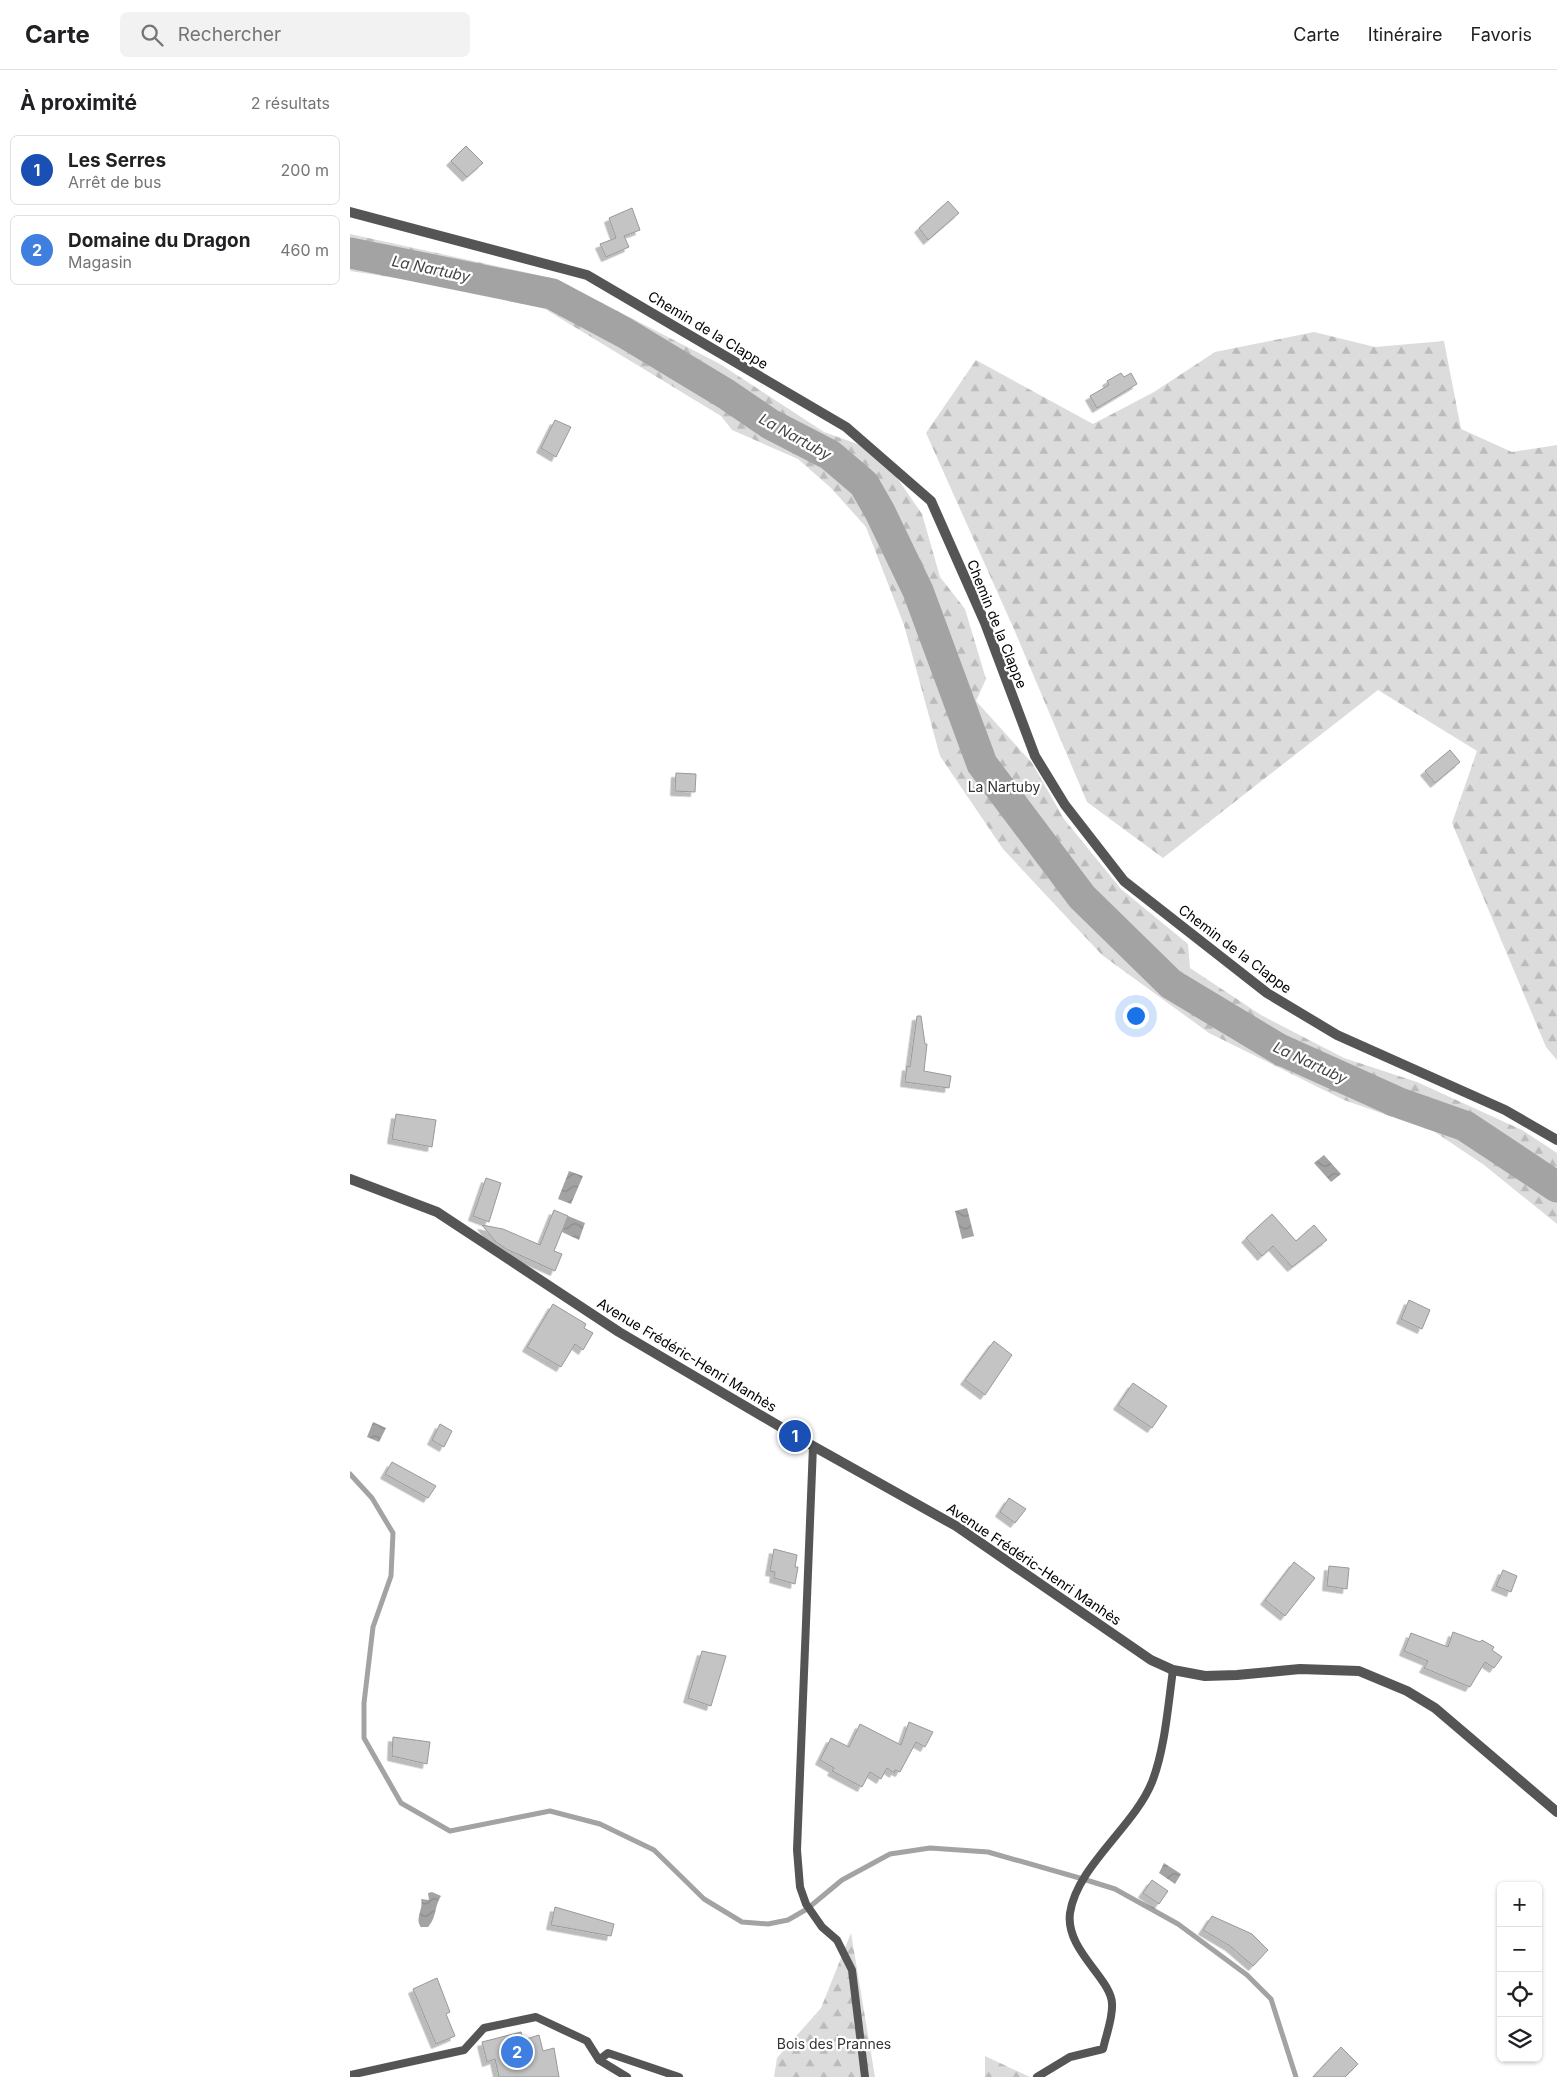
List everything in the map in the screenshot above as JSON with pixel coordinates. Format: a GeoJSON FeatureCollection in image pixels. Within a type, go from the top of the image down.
{"type":"FeatureCollection","features":[{"type":"Feature","properties":{"kind":"street","name":"Chemin de la Clappe"},"geometry":{"type":"LineString","coordinates":[[350,212],[587,275],[846,427],[931,501],[985,623],[1035,756],[1065,805],[1124,881],[1267,993],[1337,1035],[1505,1110],[1557,1140]]}},
{"type":"Feature","properties":{"kind":"street","name":"Avenue Frédéric-Henri Manhès"},"geometry":{"type":"LineString","coordinates":[[350,1179],[437,1212],[619,1332],[813,1446],[956,1526],[1150,1660],[1173,1670],[1205,1676],[1237,1676],[1300,1669],[1359,1671],[1407,1691],[1435,1708],[1557,1812]]}},
{"type":"Feature","properties":{"kind":"lane"},"geometry":{"type":"LineString","coordinates":[[813,1446],[797,1850],[800,1887],[806,1904],[822,1927],[838,1940],[852,1970],[865,2077]]}},
{"type":"Feature","properties":{"kind":"lane"},"geometry":{"type":"LineString","coordinates":[[1037,2077],[1070,2057],[1103,2049],[1113,2003],[1106,1988],[1081,1953],[1072,1932],[1070,1913],[1083,1879],[1124,1827],[1152,1782],[1160,1748],[1173,1670]]}},
{"type":"Feature","properties":{"kind":"lane"},"geometry":{"type":"LineString","coordinates":[[350,2075],[464,2050],[484,2028],[536,2017],[587,2041],[599,2060],[627,2077]]}},
{"type":"Feature","properties":{"kind":"lane"},"geometry":{"type":"LineString","coordinates":[[599,2060],[608,2053],[679,2077]]}},
{"type":"Feature","properties":{"kind":"green space","name":"La Nartuby"},"geometry":{"type":"Polygon","coordinates":[[[350,234],[556,279],[720,364],[824,432],[860,445],[893,472],[922,514],[940,577],[965,609],[986,679],[976,701],[1032,763],[1064,819],[1121,889],[1188,944],[1190,968],[1261,1015],[1344,1058],[1417,1082],[1522,1130],[1557,1153],[1557,1224],[1484,1165],[1435,1132],[1344,1100],[1209,1033],[1102,955],[1003,849],[940,756],[904,625],[866,527],[831,488],[798,459],[732,430],[721,416],[545,309],[430,283],[350,271],[350,234]]]}},
{"type":"Feature","properties":{"kind":"green space"},"geometry":{"type":"Polygon","coordinates":[[[1314,332],[1375,347],[1444,341],[1461,429],[1512,452],[1557,445],[1557,1060],[1546,1047],[1452,823],[1477,751],[1378,690],[1163,858],[1087,802],[1013,627],[926,433],[976,360],[1093,424],[1154,392],[1215,352],[1314,332]]]}},
{"type":"Feature","properties":{"kind":"green space","name":"Bois des Prannes"},"geometry":{"type":"Polygon","coordinates":[[[851,1933],[875,2077],[774,2077],[777,2058],[821,2008],[851,1933]]]}},
{"type":"Feature","properties":{"kind":"green space"},"geometry":{"type":"Polygon","coordinates":[[[985,2056],[1030,2077],[985,2077],[985,2056]]]}},
{"type":"Feature","properties":{"kind":"water"},"geometry":{"type":"Polygon","coordinates":[[[1324,1155],[1341,1174],[1331,1182],[1314,1163],[1324,1155]]]}},
{"type":"Feature","properties":{"kind":"water"},"geometry":{"type":"Polygon","coordinates":[[[569,1171],[583,1176],[571,1204],[558,1199],[569,1171]]]}},
{"type":"Feature","properties":{"kind":"water"},"geometry":{"type":"Polygon","coordinates":[[[967,1208],[974,1236],[962,1239],[955,1211],[967,1208]]]}},
{"type":"Feature","properties":{"kind":"water"},"geometry":{"type":"Polygon","coordinates":[[[568,1216],[585,1223],[579,1240],[562,1232],[568,1216]]]}},
{"type":"Feature","properties":{"kind":"water"},"geometry":{"type":"Polygon","coordinates":[[[373,1422],[386,1428],[379,1442],[367,1437],[373,1422]]]}},
{"type":"Feature","properties":{"kind":"water"},"geometry":{"type":"Polygon","coordinates":[[[1164,1863],[1181,1874],[1175,1884],[1159,1873],[1164,1863]]]}},
{"type":"Feature","properties":{"kind":"water"},"geometry":{"type":"Polygon","coordinates":[[[432,1892],[441,1896],[431,1923],[428,1927],[421,1927],[418,1921],[422,1903],[421,1899],[429,1900],[428,1893],[432,1892]]]}},
{"type":"Feature","properties":{"kind":"building"},"geometry":{"type":"Polygon","coordinates":[[[466,146],[483,163],[467,177],[451,161],[466,146]]]}},
{"type":"Feature","properties":{"kind":"building"},"geometry":{"type":"Polygon","coordinates":[[[948,201],[959,213],[928,240],[919,228],[948,201]]]}},
{"type":"Feature","properties":{"kind":"building"},"geometry":{"type":"Polygon","coordinates":[[[632,208],[640,230],[624,236],[629,247],[606,257],[600,244],[616,238],[609,218],[632,208]]]}},
{"type":"Feature","properties":{"kind":"building"},"geometry":{"type":"Polygon","coordinates":[[[1121,373],[1124,377],[1131,373],[1137,384],[1097,408],[1090,396],[1109,385],[1107,381],[1121,373]]]}},
{"type":"Feature","properties":{"kind":"building"},"geometry":{"type":"Polygon","coordinates":[[[555,420],[571,427],[556,457],[541,448],[555,420]]]}},
{"type":"Feature","properties":{"kind":"building"},"geometry":{"type":"Polygon","coordinates":[[[1450,750],[1460,762],[1435,783],[1425,771],[1450,750]]]}},
{"type":"Feature","properties":{"kind":"building"},"geometry":{"type":"Polygon","coordinates":[[[676,773],[696,774],[695,792],[675,791],[676,773]]]}},
{"type":"Feature","properties":{"kind":"building"},"geometry":{"type":"Polygon","coordinates":[[[917,1016],[921,1016],[925,1044],[927,1044],[924,1071],[951,1076],[949,1088],[905,1082],[907,1066],[910,1067],[917,1016]]]}},
{"type":"Feature","properties":{"kind":"building"},"geometry":{"type":"Polygon","coordinates":[[[396,1114],[436,1120],[432,1147],[392,1139],[396,1114]]]}},
{"type":"Feature","properties":{"kind":"building"},"geometry":{"type":"Polygon","coordinates":[[[486,1178],[501,1183],[489,1222],[473,1216],[486,1178]]]}},
{"type":"Feature","properties":{"kind":"building"},"geometry":{"type":"Polygon","coordinates":[[[554,1210],[568,1216],[554,1251],[562,1254],[555,1271],[506,1249],[495,1241],[482,1225],[503,1229],[540,1245],[554,1210]]]}},
{"type":"Feature","properties":{"kind":"building"},"geometry":{"type":"Polygon","coordinates":[[[1272,1214],[1296,1241],[1314,1225],[1327,1240],[1292,1267],[1273,1246],[1262,1256],[1246,1238],[1272,1214]]]}},
{"type":"Feature","properties":{"kind":"building"},"geometry":{"type":"Polygon","coordinates":[[[1409,1300],[1430,1310],[1422,1329],[1401,1319],[1409,1300]]]}},
{"type":"Feature","properties":{"kind":"building"},"geometry":{"type":"Polygon","coordinates":[[[553,1304],[586,1324],[584,1328],[593,1333],[583,1350],[575,1344],[561,1367],[527,1347],[553,1304]]]}},
{"type":"Feature","properties":{"kind":"building"},"geometry":{"type":"Polygon","coordinates":[[[994,1341],[1012,1355],[985,1395],[965,1380],[994,1341]]]}},
{"type":"Feature","properties":{"kind":"building"},"geometry":{"type":"Polygon","coordinates":[[[1133,1383],[1167,1406],[1152,1428],[1118,1405],[1133,1383]]]}},
{"type":"Feature","properties":{"kind":"building"},"geometry":{"type":"Polygon","coordinates":[[[440,1424],[452,1431],[444,1447],[432,1440],[440,1424]]]}},
{"type":"Feature","properties":{"kind":"building"},"geometry":{"type":"Polygon","coordinates":[[[392,1462],[436,1486],[428,1498],[385,1474],[392,1462]]]}},
{"type":"Feature","properties":{"kind":"building"},"geometry":{"type":"Polygon","coordinates":[[[1009,1498],[1026,1509],[1015,1523],[1000,1512],[1009,1498]]]}},
{"type":"Feature","properties":{"kind":"building"},"geometry":{"type":"Polygon","coordinates":[[[774,1549],[797,1555],[795,1567],[798,1567],[795,1584],[774,1578],[775,1572],[770,1571],[774,1549]]]}},
{"type":"Feature","properties":{"kind":"building"},"geometry":{"type":"Polygon","coordinates":[[[1294,1562],[1315,1578],[1285,1616],[1265,1600],[1294,1562]]]}},
{"type":"Feature","properties":{"kind":"building"},"geometry":{"type":"Polygon","coordinates":[[[1329,1566],[1349,1568],[1347,1589],[1327,1586],[1329,1566]]]}},
{"type":"Feature","properties":{"kind":"building"},"geometry":{"type":"Polygon","coordinates":[[[1503,1570],[1517,1576],[1511,1592],[1496,1586],[1503,1570]]]}},
{"type":"Feature","properties":{"kind":"building"},"geometry":{"type":"Polygon","coordinates":[[[1453,1632],[1480,1642],[1482,1640],[1494,1647],[1492,1650],[1502,1657],[1494,1668],[1485,1662],[1470,1687],[1424,1668],[1428,1661],[1404,1651],[1411,1633],[1448,1647],[1453,1632]]]}},
{"type":"Feature","properties":{"kind":"building"},"geometry":{"type":"Polygon","coordinates":[[[702,1651],[726,1656],[711,1706],[688,1698],[702,1651]]]}},
{"type":"Feature","properties":{"kind":"building"},"geometry":{"type":"Polygon","coordinates":[[[909,1722],[933,1732],[925,1747],[916,1742],[900,1772],[895,1770],[894,1773],[887,1768],[881,1779],[870,1772],[862,1787],[832,1771],[834,1768],[820,1760],[831,1738],[849,1747],[860,1724],[901,1745],[909,1722]]]}},
{"type":"Feature","properties":{"kind":"building"},"geometry":{"type":"Polygon","coordinates":[[[393,1737],[430,1742],[427,1764],[392,1756],[393,1737]]]}},
{"type":"Feature","properties":{"kind":"building"},"geometry":{"type":"Polygon","coordinates":[[[1152,1880],[1168,1891],[1159,1904],[1143,1893],[1152,1880]]]}},
{"type":"Feature","properties":{"kind":"building"},"geometry":{"type":"Polygon","coordinates":[[[555,1907],[614,1924],[611,1936],[551,1925],[555,1907]]]}},
{"type":"Feature","properties":{"kind":"building"},"geometry":{"type":"Polygon","coordinates":[[[1212,1916],[1252,1934],[1268,1950],[1253,1966],[1230,1946],[1203,1930],[1212,1916]]]}},
{"type":"Feature","properties":{"kind":"building"},"geometry":{"type":"Polygon","coordinates":[[[437,1978],[450,2012],[446,2014],[455,2036],[436,2044],[413,1989],[437,1978]]]}},
{"type":"Feature","properties":{"kind":"building"},"geometry":{"type":"Polygon","coordinates":[[[521,2032],[523,2040],[539,2035],[543,2051],[554,2048],[559,2077],[499,2077],[495,2059],[487,2062],[482,2042],[521,2032]]]}},
{"type":"Feature","properties":{"kind":"building"},"geometry":{"type":"Polygon","coordinates":[[[1341,2047],[1358,2064],[1345,2077],[1313,2077],[1341,2047]]]}},
{"type":"Feature","properties":{"kind":"waterway","name":"La Nartuby"},"geometry":{"type":"LineString","coordinates":[[350,253],[552,294],[625,333],[726,394],[770,424],[830,455],[864,484],[880,512],[918,591],[982,764],[1082,897],[1171,984],[1279,1049],[1397,1102],[1465,1126],[1557,1187]]}},
{"type":"Feature","properties":{"kind":"waterway"},"geometry":{"type":"LineString","coordinates":[[350,1474],[372,1498],[393,1533],[391,1576],[373,1627],[364,1703],[364,1738],[401,1803],[450,1831],[550,1811],[600,1824],[654,1850],[704,1899],[742,1922],[768,1924],[788,1920],[807,1909],[842,1880],[890,1854],[930,1848],[988,1852],[1083,1879],[1115,1889],[1178,1924],[1247,1975],[1271,1999],[1296,2077]]}},
{"type":"Feature","properties":{"kind":"place","name":"Les Serres"},"geometry":{"type":"Point","coordinates":[795,1436]}},
{"type":"Feature","properties":{"kind":"place","name":"Domaine du Dragon"},"geometry":{"type":"Point","coordinates":[517,2052]}}]}
